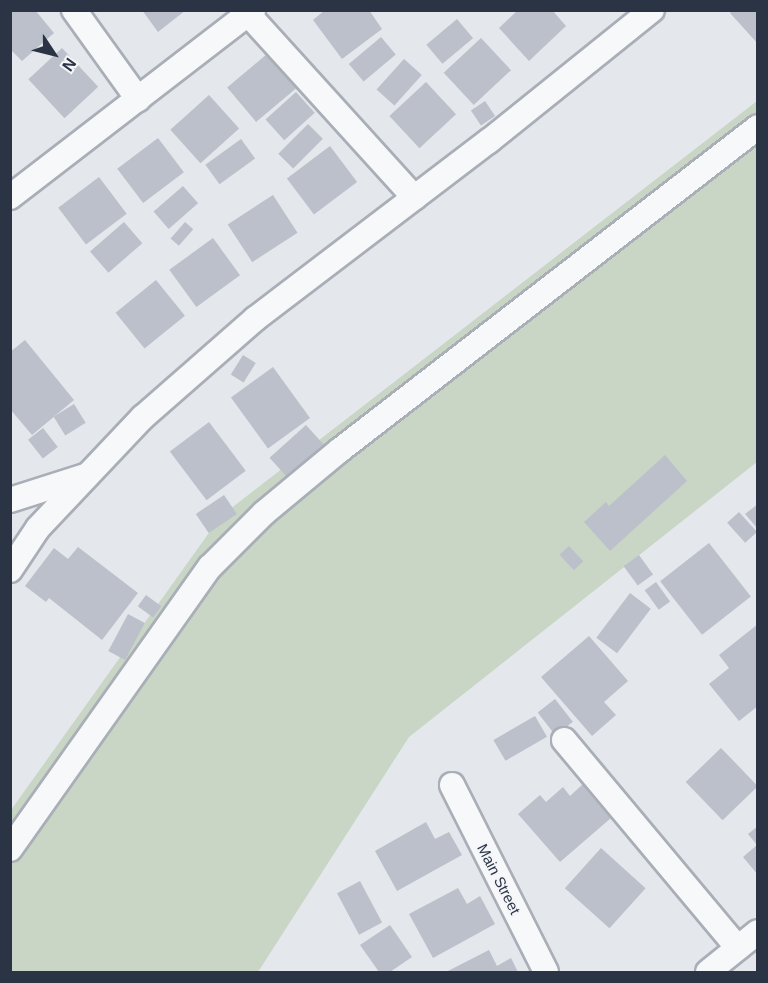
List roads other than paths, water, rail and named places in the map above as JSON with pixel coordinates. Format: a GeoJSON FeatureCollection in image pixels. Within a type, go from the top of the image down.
{"type":"FeatureCollection","features":[{"type":"Feature","properties":{"kind":"street"},"geometry":{"type":"LineString","coordinates":[[74,10],[138,99]]}},
{"type":"Feature","properties":{"kind":"street"},"geometry":{"type":"LineString","coordinates":[[10,570],[39,528],[143,417],[247,327],[415,198],[652,10]]}},
{"type":"Feature","properties":{"kind":"street"},"geometry":{"type":"LineString","coordinates":[[10,197],[251,12],[415,198]]}},
{"type":"Feature","properties":{"kind":"street"},"geometry":{"type":"LineString","coordinates":[[10,849],[210,567],[264,513],[340,450],[758,127]]}},
{"type":"Feature","properties":{"kind":"street"},"geometry":{"type":"LineString","coordinates":[[10,500],[89,475]]}},
{"type":"Feature","properties":{"kind":"street"},"geometry":{"type":"LineString","coordinates":[[564,740],[738,948]]}},
{"type":"Feature","properties":{"kind":"street","name":"Main Street"},"geometry":{"type":"LineString","coordinates":[[452,785],[546,972]]}},
{"type":"Feature","properties":{"kind":"street"},"geometry":{"type":"LineString","coordinates":[[708,972],[758,932]]}}]}
